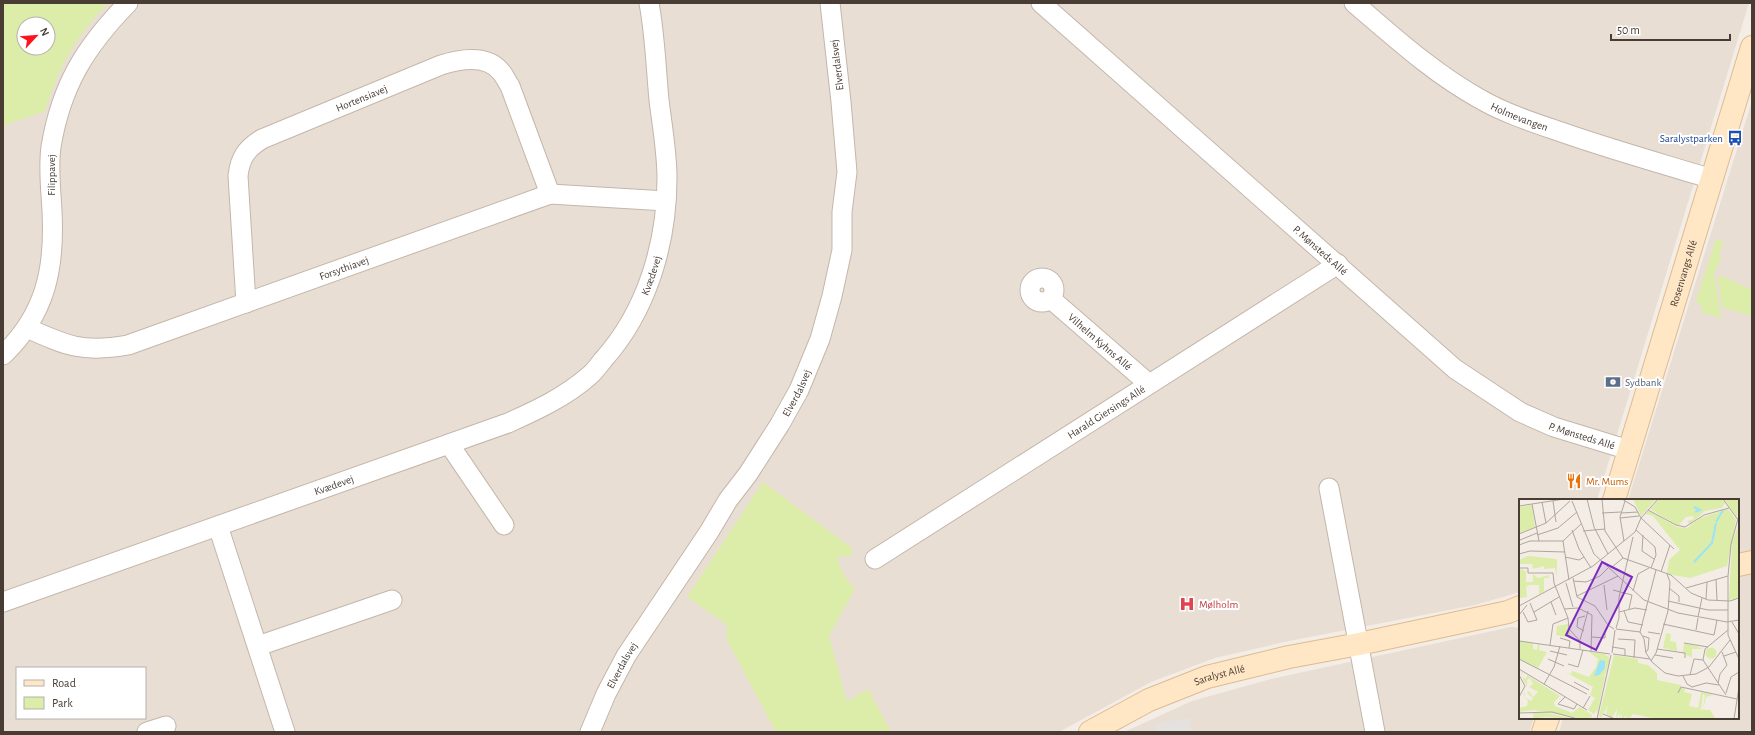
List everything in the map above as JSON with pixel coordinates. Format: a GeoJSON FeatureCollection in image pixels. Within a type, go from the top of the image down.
{"type":"FeatureCollection","features":[{"type":"Feature","properties":{"kind":"street","name":"Filippavej"},"geometry":{"type":"LineString","coordinates":[[3,355],[27,328],[35,314],[45,291],[49,274],[53,244],[51,149],[60,108],[72,76],[87,52],[105,27],[128,3]]}},
{"type":"Feature","properties":{"kind":"street","name":"Kvædevej"},"geometry":{"type":"LineString","coordinates":[[3,602],[508,423],[538,410],[565,394],[595,369],[611,351],[628,327],[641,301],[651,275],[661,240],[666,201],[667,177],[649,3]]}},
{"type":"Feature","properties":{"kind":"street","name":"Elverdalsvej"},"geometry":{"type":"LineString","coordinates":[[590,732],[606,694],[626,656],[709,532],[728,500],[748,474],[780,424],[799,390],[820,339],[832,296],[842,250],[842,212],[847,172],[830,3]]}},
{"type":"Feature","properties":{"kind":"street","name":"P. Mønsteds Allé"},"geometry":{"type":"LineString","coordinates":[[1041,3],[1455,369],[1514,408],[1554,427],[1629,450]]}},
{"type":"Feature","properties":{"kind":"street","name":"Holmevangen"},"geometry":{"type":"LineString","coordinates":[[1354,3],[1423,62],[1450,82],[1486,102],[1517,117],[1590,142],[1712,179]]}},
{"type":"Feature","properties":{"kind":"street","name":"Rosenvangs Allé"},"geometry":{"type":"LineString","coordinates":[[1614,499],[1752,47]]}},
{"type":"Feature","properties":{"kind":"street","name":"Hortensiavej"},"geometry":{"type":"LineString","coordinates":[[246,303],[238,176],[239,165],[250,146],[262,139],[441,65],[467,59],[479,60],[490,64],[501,72],[510,86],[550,194]]}},
{"type":"Feature","properties":{"kind":"street","name":"Forsythiavej"},"geometry":{"type":"LineString","coordinates":[[27,328],[72,346],[106,349],[128,345],[550,194],[666,201]]}},
{"type":"Feature","properties":{"kind":"street","name":"Harald Giersings Allé"},"geometry":{"type":"LineString","coordinates":[[875,559],[1338,264]]}},
{"type":"Feature","properties":{"kind":"street","name":"Vilhelm Kyhns Allé"},"geometry":{"type":"LineString","coordinates":[[1051,299],[1149,384]]}},
{"type":"Feature","properties":{"kind":"street"},"geometry":{"type":"LineString","coordinates":[[449,444],[504,525]]}},
{"type":"Feature","properties":{"kind":"street"},"geometry":{"type":"LineString","coordinates":[[1329,488],[1375,732]]}},
{"type":"Feature","properties":{"kind":"street"},"geometry":{"type":"LineString","coordinates":[[218,526],[285,732]]}},
{"type":"Feature","properties":{"kind":"street"},"geometry":{"type":"LineString","coordinates":[[1739,565],[1752,562]]}},
{"type":"Feature","properties":{"kind":"street"},"geometry":{"type":"LineString","coordinates":[[258,646],[392,600]]}},
{"type":"Feature","properties":{"kind":"street","name":"Saralyst Allé"},"geometry":{"type":"LineString","coordinates":[[1090,732],[1149,700],[1207,677],[1289,657],[1516,611]]}},
{"type":"Feature","properties":{"kind":"street"},"geometry":{"type":"LineString","coordinates":[[1543,732],[1548,719]]}},
{"type":"Feature","properties":{"kind":"street"},"geometry":{"type":"LineString","coordinates":[[147,732],[166,726]]}},
{"type":"Feature","properties":{"kind":"shaded area"},"geometry":{"type":"Polygon","coordinates":[[[3,3],[1749,3],[1597,499],[1519,499],[1519,592],[1475,605],[1289,641],[1215,658],[1151,682],[1059,732],[3,732],[3,3]]]}},
{"type":"Feature","properties":{"kind":"shaded area"},"geometry":{"type":"Polygon","coordinates":[[[1752,101],[1752,732],[1559,732],[1563,719],[1739,719],[1739,499],[1628,499],[1752,101]]]}},
{"type":"Feature","properties":{"kind":"shaded area"},"geometry":{"type":"Polygon","coordinates":[[[1511,627],[1519,628],[1519,719],[1534,719],[1529,732],[1124,732],[1192,701],[1271,679],[1511,627]]]}},
{"type":"Feature","properties":{"kind":"shaded area"},"geometry":{"type":"Polygon","coordinates":[[[1190,718],[1193,732],[1156,732],[1154,724],[1190,718]]]}},
{"type":"Feature","properties":{"kind":"green space"},"geometry":{"type":"Polygon","coordinates":[[[3,3],[108,3],[86,28],[69,53],[56,80],[45,111],[3,126],[3,3]]]}},
{"type":"Feature","properties":{"kind":"green space"},"geometry":{"type":"Polygon","coordinates":[[[1716,239],[1724,242],[1719,254],[1721,259],[1714,273],[1721,318],[1701,312],[1702,306],[1696,301],[1716,239]]]}},
{"type":"Feature","properties":{"kind":"green space"},"geometry":{"type":"Polygon","coordinates":[[[1719,275],[1752,290],[1752,316],[1722,307],[1718,279],[1719,275]]]}},
{"type":"Feature","properties":{"kind":"green space"},"geometry":{"type":"Polygon","coordinates":[[[763,482],[852,548],[851,556],[837,557],[844,574],[855,589],[829,636],[847,702],[868,689],[891,732],[776,732],[727,640],[727,625],[687,597],[763,482]]]}},
{"type":"Feature","properties":{"kind":"place","name":"Saralystparken"},"geometry":{"type":"Point","coordinates":[1735,138]}},
{"type":"Feature","properties":{"kind":"place","name":"Sydbank"},"geometry":{"type":"Point","coordinates":[1613,382]}},
{"type":"Feature","properties":{"kind":"place","name":"Mr. Mums"},"geometry":{"type":"Point","coordinates":[1574,481]}},
{"type":"Feature","properties":{"kind":"place","name":"Mølholm"},"geometry":{"type":"Point","coordinates":[1187,604]}}]}
